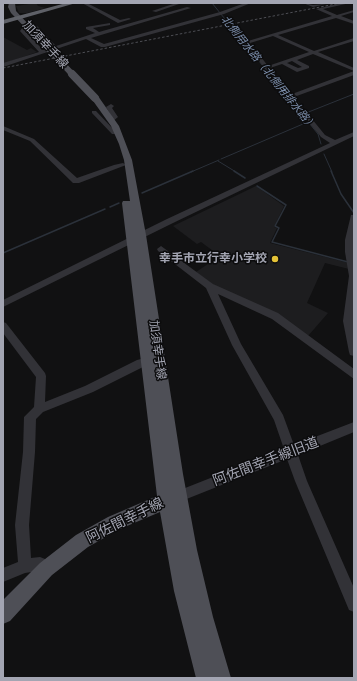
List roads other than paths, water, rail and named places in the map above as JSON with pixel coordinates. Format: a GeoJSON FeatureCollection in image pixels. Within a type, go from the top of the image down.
{"type":"FeatureCollection","features":[{"type":"Feature","properties":{"kind":"highway"},"geometry":{"type":"LineString","coordinates":[[3,22],[73,3]]}},
{"type":"Feature","properties":{"kind":"main road","name":"加須幸手線"},"geometry":{"type":"LineString","coordinates":[[12,3],[12,10],[19,21],[25,25],[104,117],[114,123],[128,160],[149,361],[173,498],[188,550],[203,617],[221,678]]}},
{"type":"Feature","properties":{"kind":"main road","name":"加須幸手線"},"geometry":{"type":"LineString","coordinates":[[114,123],[136,238],[173,498],[182,591],[206,678]]}},
{"type":"Feature","properties":{"kind":"main road","name":"阿佐間幸手線"},"geometry":{"type":"LineString","coordinates":[[3,614],[46,569],[70,550],[99,531],[173,498]]}},
{"type":"Feature","properties":{"kind":"street"},"geometry":{"type":"LineString","coordinates":[[84,3],[120,22]]}},
{"type":"Feature","properties":{"kind":"street"},"geometry":{"type":"LineString","coordinates":[[3,65],[98,33],[189,8],[177,3],[120,22],[88,28],[98,33]]}},
{"type":"Feature","properties":{"kind":"street"},"geometry":{"type":"LineString","coordinates":[[86,37],[103,46],[221,14],[249,3]]}},
{"type":"Feature","properties":{"kind":"street"},"geometry":{"type":"LineString","coordinates":[[305,3],[313,6],[331,3]]}},
{"type":"Feature","properties":{"kind":"street"},"geometry":{"type":"LineString","coordinates":[[348,3],[318,9],[354,23]]}},
{"type":"Feature","properties":{"kind":"street"},"geometry":{"type":"LineString","coordinates":[[246,43],[354,11]]}},
{"type":"Feature","properties":{"kind":"street"},"geometry":{"type":"LineString","coordinates":[[42,52],[22,31],[25,25],[35,27],[54,47]]}},
{"type":"Feature","properties":{"kind":"street"},"geometry":{"type":"LineString","coordinates":[[237,31],[323,136],[335,143]]}},
{"type":"Feature","properties":{"kind":"street"},"geometry":{"type":"LineString","coordinates":[[274,35],[354,71]]}},
{"type":"Feature","properties":{"kind":"street"},"geometry":{"type":"LineString","coordinates":[[266,68],[354,39]]}},
{"type":"Feature","properties":{"kind":"street"},"geometry":{"type":"LineString","coordinates":[[282,62],[298,70],[307,67],[292,59]]}},
{"type":"Feature","properties":{"kind":"street"},"geometry":{"type":"LineString","coordinates":[[290,97],[354,71]]}},
{"type":"Feature","properties":{"kind":"street"},"geometry":{"type":"LineString","coordinates":[[111,106],[109,107],[114,123]]}},
{"type":"Feature","properties":{"kind":"street"},"geometry":{"type":"LineString","coordinates":[[3,128],[31,139],[76,181],[116,166],[123,165]]}},
{"type":"Feature","properties":{"kind":"street"},"geometry":{"type":"LineString","coordinates":[[3,304],[136,238],[354,134]]}},
{"type":"Feature","properties":{"kind":"street"},"geometry":{"type":"LineString","coordinates":[[354,217],[349,240],[349,252],[353,276],[348,322],[354,352]]}},
{"type":"Feature","properties":{"kind":"street"},"geometry":{"type":"LineString","coordinates":[[161,249],[210,286],[275,316],[353,373]]}},
{"type":"Feature","properties":{"kind":"street"},"geometry":{"type":"LineString","coordinates":[[210,286],[237,345],[279,419],[290,452],[354,605]]}},
{"type":"Feature","properties":{"kind":"street"},"geometry":{"type":"LineString","coordinates":[[3,326],[41,376],[39,409]]}},
{"type":"Feature","properties":{"kind":"street"},"geometry":{"type":"LineString","coordinates":[[25,566],[22,525],[29,452],[30,417],[39,409],[88,389],[141,363],[149,361]]}},
{"type":"Feature","properties":{"kind":"street","name":"阿佐間幸手線旧道"},"geometry":{"type":"LineString","coordinates":[[173,498],[354,427]]}},
{"type":"Feature","properties":{"kind":"street"},"geometry":{"type":"LineString","coordinates":[[3,575],[25,566],[40,564],[46,569]]}},
{"type":"Feature","properties":{"kind":"waterway","name":"北側用水路（北側用排水路）"},"geometry":{"type":"LineString","coordinates":[[212,3],[318,134],[321,144]]}},
{"type":"Feature","properties":{"kind":"waterway"},"geometry":{"type":"LineString","coordinates":[[306,113],[354,94]]}},
{"type":"Feature","properties":{"kind":"waterway"},"geometry":{"type":"LineString","coordinates":[[221,159],[303,124],[297,115],[301,114]]}},
{"type":"Feature","properties":{"kind":"waterway","name":"北側用水路（北側用排水路）"},"geometry":{"type":"LineString","coordinates":[[324,154],[332,172]]}},
{"type":"Feature","properties":{"kind":"waterway"},"geometry":{"type":"LineString","coordinates":[[191,172],[219,160]]}},
{"type":"Feature","properties":{"kind":"waterway"},"geometry":{"type":"LineString","coordinates":[[218,161],[236,172]]}},
{"type":"Feature","properties":{"kind":"waterway"},"geometry":{"type":"LineString","coordinates":[[142,193],[193,171]]}},
{"type":"Feature","properties":{"kind":"waterway"},"geometry":{"type":"LineString","coordinates":[[234,171],[245,178]]}},
{"type":"Feature","properties":{"kind":"waterway","name":"北側用水路（北側用排水路）"},"geometry":{"type":"LineString","coordinates":[[331,171],[341,194],[354,213]]}},
{"type":"Feature","properties":{"kind":"waterway"},"geometry":{"type":"LineString","coordinates":[[257,186],[286,205],[275,226],[279,228],[272,242],[348,262]]}},
{"type":"Feature","properties":{"kind":"waterway"},"geometry":{"type":"LineString","coordinates":[[110,207],[119,203]]}},
{"type":"Feature","properties":{"kind":"waterway"},"geometry":{"type":"LineString","coordinates":[[3,253],[105,209]]}},
{"type":"Feature","properties":{"kind":"railway"},"geometry":{"type":"LineString","coordinates":[[3,68],[341,3]]}},
{"type":"Feature","properties":{"kind":"place","name":"幸手市立行幸小学校"},"geometry":{"type":"Point","coordinates":[275,259]}}]}
